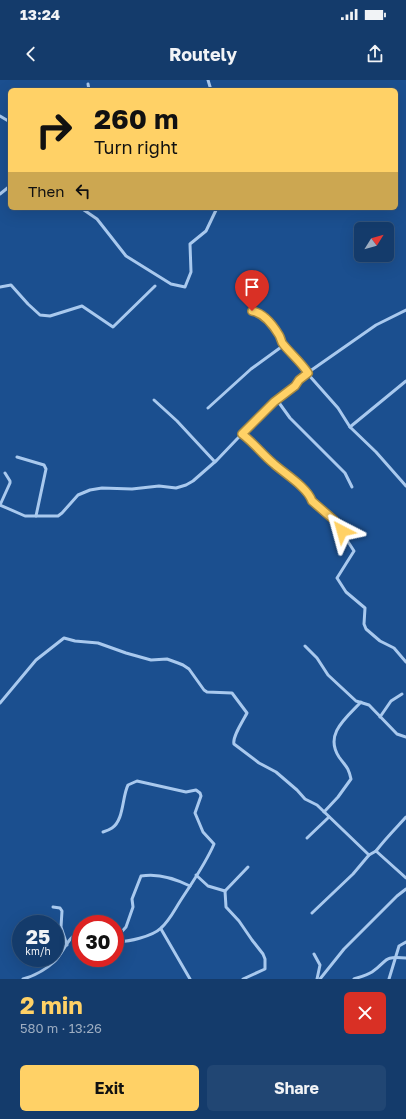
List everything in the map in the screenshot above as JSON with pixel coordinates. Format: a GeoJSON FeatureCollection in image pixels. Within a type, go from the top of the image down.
{"type":"FeatureCollection","features":[{"type":"Feature","properties":{"kind":"street"},"geometry":{"type":"LineString","coordinates":[[88,84],[89,88]]}},
{"type":"Feature","properties":{"kind":"street"},"geometry":{"type":"LineString","coordinates":[[0,194],[8,188]]}},
{"type":"Feature","properties":{"kind":"street"},"geometry":{"type":"LineString","coordinates":[[84,210],[97,219],[126,256],[171,284],[185,287],[191,272],[190,244],[206,231],[216,210]]}},
{"type":"Feature","properties":{"kind":"street"},"geometry":{"type":"LineString","coordinates":[[0,287],[11,285],[40,315],[50,316],[82,306],[113,328],[155,286]]}},
{"type":"Feature","properties":{"kind":"street"},"geometry":{"type":"LineString","coordinates":[[5,473],[10,483],[0,505],[25,516],[58,516],[78,495],[102,488],[132,489],[159,486],[180,488],[193,481],[215,462],[277,400],[295,386],[299,380],[376,325],[406,310]]}},
{"type":"Feature","properties":{"kind":"street"},"geometry":{"type":"LineString","coordinates":[[252,311],[258,312],[274,328],[284,345],[338,408],[350,427],[376,452],[406,486]]}},
{"type":"Feature","properties":{"kind":"street"},"geometry":{"type":"LineString","coordinates":[[208,408],[251,369],[284,345]]}},
{"type":"Feature","properties":{"kind":"street"},"geometry":{"type":"LineString","coordinates":[[350,427],[406,382]]}},
{"type":"Feature","properties":{"kind":"street"},"geometry":{"type":"LineString","coordinates":[[154,400],[177,421],[215,462]]}},
{"type":"Feature","properties":{"kind":"street"},"geometry":{"type":"LineString","coordinates":[[277,400],[290,418],[345,473],[352,487]]}},
{"type":"Feature","properties":{"kind":"street"},"geometry":{"type":"LineString","coordinates":[[242,434],[294,480],[311,497],[312,501],[334,520],[354,551],[337,578],[346,592],[365,608],[364,624],[369,633],[380,641],[394,648],[406,662]]}},
{"type":"Feature","properties":{"kind":"street"},"geometry":{"type":"LineString","coordinates":[[17,456],[44,465],[46,469],[36,516]]}},
{"type":"Feature","properties":{"kind":"street"},"geometry":{"type":"LineString","coordinates":[[0,703],[36,660],[64,638],[75,642],[98,643],[151,660],[167,660],[183,665],[207,692],[232,693],[247,713],[235,736],[233,741],[234,744],[258,762],[276,772],[305,799],[317,806],[329,816],[369,855]]}},
{"type":"Feature","properties":{"kind":"street"},"geometry":{"type":"LineString","coordinates":[[305,646],[317,658],[328,675],[356,701],[369,705],[397,734],[406,737]]}},
{"type":"Feature","properties":{"kind":"street"},"geometry":{"type":"LineString","coordinates":[[380,717],[391,701],[402,694]]}},
{"type":"Feature","properties":{"kind":"street"},"geometry":{"type":"LineString","coordinates":[[324,812],[338,797],[351,779],[347,766],[339,757],[335,748],[335,731],[361,702]]}},
{"type":"Feature","properties":{"kind":"street"},"geometry":{"type":"LineString","coordinates":[[103,832],[113,828],[118,820],[128,784],[132,782],[143,782],[186,792],[196,790],[200,793],[201,796],[195,812],[203,832],[214,844],[190,886],[161,929],[151,934],[130,940],[124,940]]}},
{"type":"Feature","properties":{"kind":"street"},"geometry":{"type":"LineString","coordinates":[[307,838],[329,816]]}},
{"type":"Feature","properties":{"kind":"street"},"geometry":{"type":"LineString","coordinates":[[312,913],[353,874],[369,855],[376,851],[385,838],[400,825],[406,817]]}},
{"type":"Feature","properties":{"kind":"street"},"geometry":{"type":"LineString","coordinates":[[376,851],[406,878]]}},
{"type":"Feature","properties":{"kind":"street"},"geometry":{"type":"LineString","coordinates":[[243,979],[264,968],[265,959],[242,925],[226,907],[225,891],[248,867]]}},
{"type":"Feature","properties":{"kind":"street"},"geometry":{"type":"LineString","coordinates":[[196,875],[208,886],[225,891]]}},
{"type":"Feature","properties":{"kind":"street"},"geometry":{"type":"LineString","coordinates":[[124,929],[132,907],[132,899],[141,876],[160,876],[173,879],[190,886]]}},
{"type":"Feature","properties":{"kind":"street"},"geometry":{"type":"LineString","coordinates":[[320,979],[344,949],[406,889]]}},
{"type":"Feature","properties":{"kind":"street"},"geometry":{"type":"LineString","coordinates":[[53,907],[60,908],[62,911],[62,927],[67,945]]}},
{"type":"Feature","properties":{"kind":"street"},"geometry":{"type":"LineString","coordinates":[[161,929],[190,979]]}},
{"type":"Feature","properties":{"kind":"street"},"geometry":{"type":"LineString","coordinates":[[23,979],[37,974],[54,961],[72,936]]}},
{"type":"Feature","properties":{"kind":"street"},"geometry":{"type":"LineString","coordinates":[[389,979],[399,946],[406,942]]}},
{"type":"Feature","properties":{"kind":"street"},"geometry":{"type":"LineString","coordinates":[[314,954],[320,965],[317,979]]}},
{"type":"Feature","properties":{"kind":"street"},"geometry":{"type":"LineString","coordinates":[[354,979],[367,975],[386,959],[396,957],[406,958]]}},
{"type":"Feature","properties":{"kind":"route"},"geometry":{"type":"LineString","coordinates":[[252,311],[258,312],[274,328],[284,345],[308,373],[297,382],[295,386],[274,402],[242,434],[294,480],[311,497],[312,501],[334,520],[342,531]]}}]}
